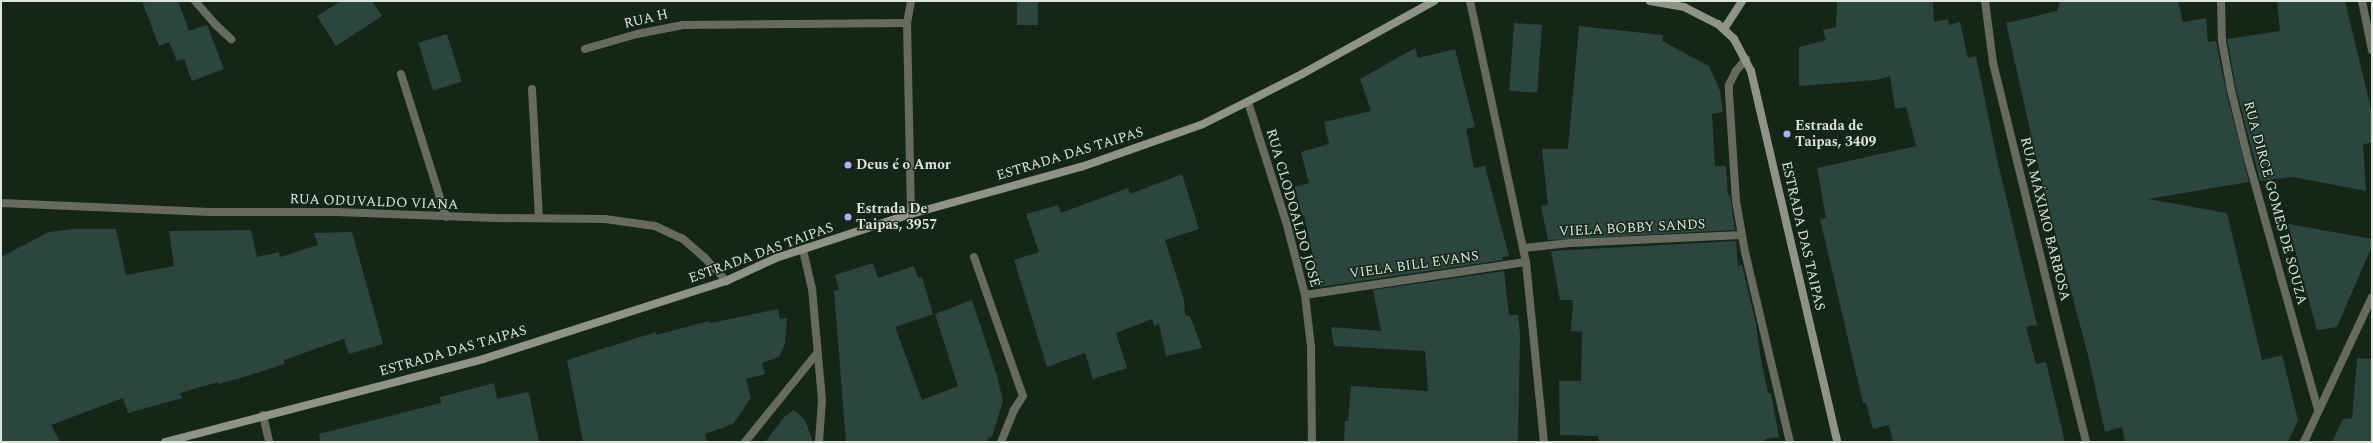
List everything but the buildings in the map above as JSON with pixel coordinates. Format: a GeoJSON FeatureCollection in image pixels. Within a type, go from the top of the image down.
{"type":"FeatureCollection","features":[{"type":"Feature","properties":{"kind":"main road","name":"ESTRADA DAS TAIPAS"},"geometry":{"type":"LineString","coordinates":[[165,442],[263,415],[483,359],[726,281],[776,258],[911,214],[1081,167],[1203,124],[1248,102],[1434,1]]}},
{"type":"Feature","properties":{"kind":"main road","name":"ESTRADA DAS TAIPAS"},"geometry":{"type":"LineString","coordinates":[[1650,1],[1690,10],[1724,29],[1734,39],[1746,59],[1760,104],[1837,442]]}},
{"type":"Feature","properties":{"kind":"main road"},"geometry":{"type":"LineString","coordinates":[[1724,29],[1742,1]]}},
{"type":"Feature","properties":{"kind":"street"},"geometry":{"type":"LineString","coordinates":[[195,1],[216,25],[231,39]]}},
{"type":"Feature","properties":{"kind":"street"},"geometry":{"type":"LineString","coordinates":[[911,1],[906,23],[911,214]]}},
{"type":"Feature","properties":{"kind":"street"},"geometry":{"type":"LineString","coordinates":[[1470,1],[1524,248],[1544,442]]}},
{"type":"Feature","properties":{"kind":"street","name":"RUA MÁXIMO BARBOSA"},"geometry":{"type":"LineString","coordinates":[[1984,1],[1993,64],[2086,442]]}},
{"type":"Feature","properties":{"kind":"street","name":"RUA DIRCE GOMES DE SOUZA"},"geometry":{"type":"LineString","coordinates":[[2221,1],[2222,41],[2231,90],[2248,159],[2318,410]]}},
{"type":"Feature","properties":{"kind":"street"},"geometry":{"type":"LineString","coordinates":[[2362,1],[2372,50]]}},
{"type":"Feature","properties":{"kind":"street","name":"RUA H"},"geometry":{"type":"LineString","coordinates":[[586,49],[637,34],[683,25],[906,23]]}},
{"type":"Feature","properties":{"kind":"street"},"geometry":{"type":"LineString","coordinates":[[1746,59],[1736,71],[1730,85],[1729,93],[1736,201],[1742,236],[1790,442]]}},
{"type":"Feature","properties":{"kind":"street"},"geometry":{"type":"LineString","coordinates":[[401,74],[446,217]]}},
{"type":"Feature","properties":{"kind":"street"},"geometry":{"type":"LineString","coordinates":[[532,89],[539,218]]}},
{"type":"Feature","properties":{"kind":"street","name":"RUA CLODOALDO JOSÉ"},"geometry":{"type":"LineString","coordinates":[[1248,102],[1287,225],[1305,295],[1310,347],[1312,442]]}},
{"type":"Feature","properties":{"kind":"street","name":"RUA ODUVALDO VIANA"},"geometry":{"type":"LineString","coordinates":[[1,203],[210,212],[337,212],[446,217],[605,219],[655,226],[684,238],[726,281]]}},
{"type":"Feature","properties":{"kind":"street","name":"VIELA BOBBY SANDS"},"geometry":{"type":"LineString","coordinates":[[1524,248],[1570,243],[1742,236]]}},
{"type":"Feature","properties":{"kind":"street"},"geometry":{"type":"LineString","coordinates":[[803,250],[812,288],[822,400],[819,442]]}},
{"type":"Feature","properties":{"kind":"street"},"geometry":{"type":"LineString","coordinates":[[974,257],[1023,396],[1014,410],[1002,442]]}},
{"type":"Feature","properties":{"kind":"street","name":"VIELA BILL EVANS"},"geometry":{"type":"LineString","coordinates":[[1305,295],[1526,262]]}},
{"type":"Feature","properties":{"kind":"street"},"geometry":{"type":"LineString","coordinates":[[2304,442],[2372,297]]}},
{"type":"Feature","properties":{"kind":"street"},"geometry":{"type":"LineString","coordinates":[[745,442],[817,353]]}},
{"type":"Feature","properties":{"kind":"street"},"geometry":{"type":"LineString","coordinates":[[263,415],[269,442]]}},
{"type":"Feature","properties":{"kind":"place","name":"Estrada de Taipas, 3409"},"geometry":{"type":"Point","coordinates":[1787,134]}},
{"type":"Feature","properties":{"kind":"place","name":"Deus é o Amor"},"geometry":{"type":"Point","coordinates":[848,165]}},
{"type":"Feature","properties":{"kind":"place","name":"Estrada De Taipas, 3957"},"geometry":{"type":"Point","coordinates":[848,217]}}]}
